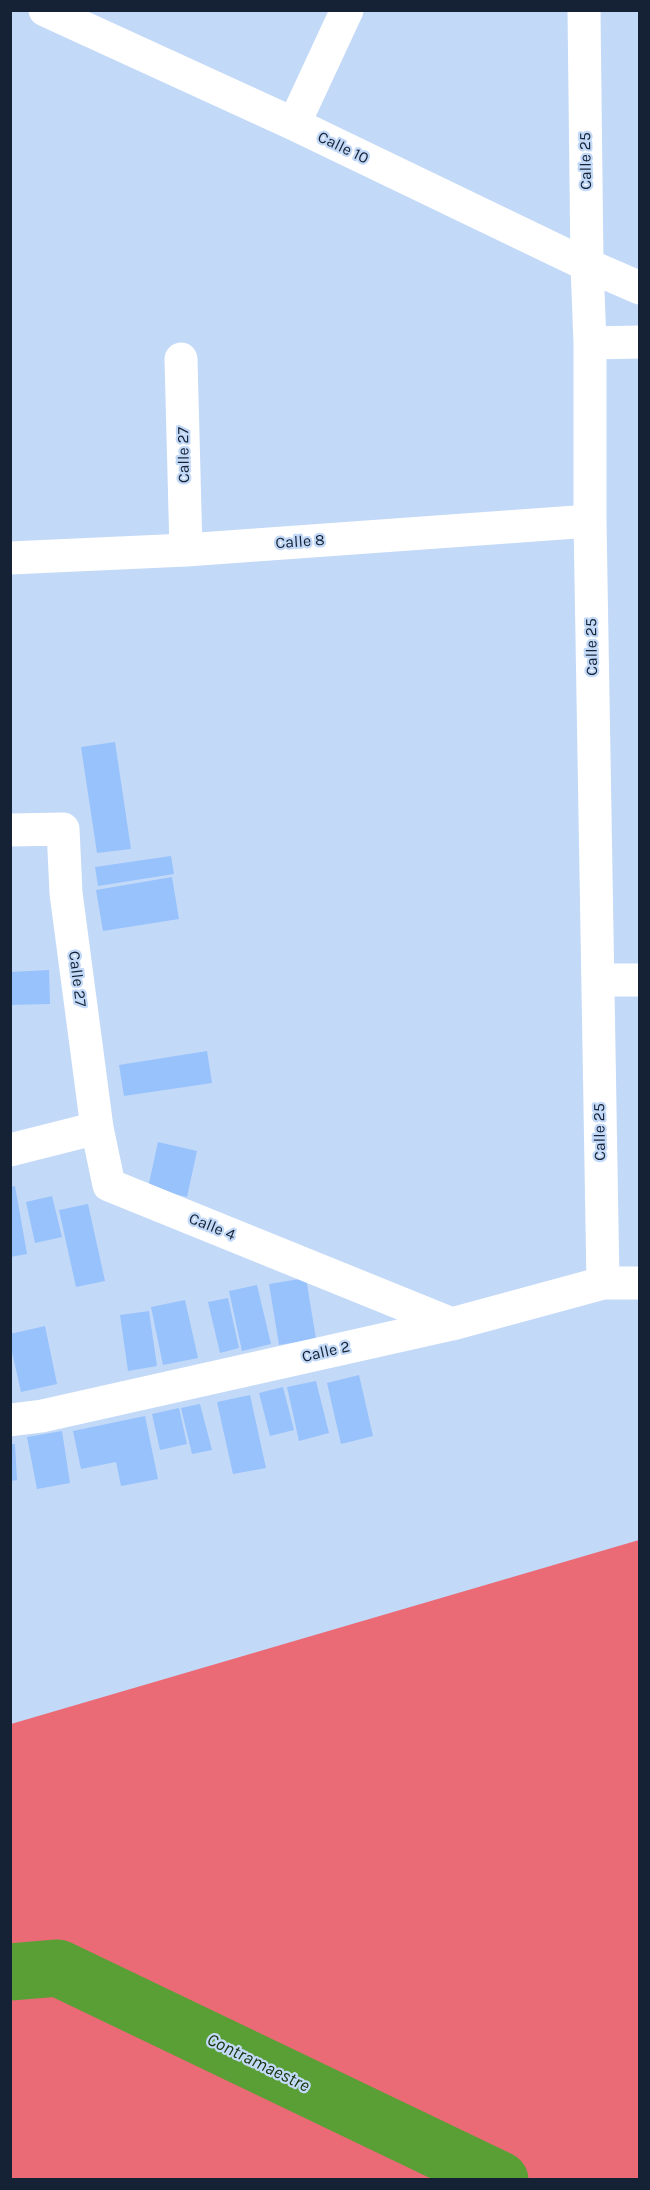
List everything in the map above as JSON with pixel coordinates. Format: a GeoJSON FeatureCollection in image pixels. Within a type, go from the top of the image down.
{"type":"FeatureCollection","features":[{"type":"Feature","properties":{"kind":"street","name":"Calle 10"},"geometry":{"type":"LineString","coordinates":[[45,10],[294,124],[639,288]]}},
{"type":"Feature","properties":{"kind":"street"},"geometry":{"type":"LineString","coordinates":[[294,124],[347,10]]}},
{"type":"Feature","properties":{"kind":"street","name":"Calle 25"},"geometry":{"type":"LineString","coordinates":[[584,10],[603,1282]]}},
{"type":"Feature","properties":{"kind":"street"},"geometry":{"type":"LineString","coordinates":[[590,343],[639,342]]}},
{"type":"Feature","properties":{"kind":"street","name":"Calle 27"},"geometry":{"type":"LineString","coordinates":[[181,359],[186,550]]}},
{"type":"Feature","properties":{"kind":"street","name":"Calle 8"},"geometry":{"type":"LineString","coordinates":[[10,558],[186,550],[590,521]]}},
{"type":"Feature","properties":{"kind":"street","name":"Calle 27"},"geometry":{"type":"LineString","coordinates":[[10,830],[63,829],[66,893],[97,1128]]}},
{"type":"Feature","properties":{"kind":"street"},"geometry":{"type":"LineString","coordinates":[[598,980],[639,980]]}},
{"type":"Feature","properties":{"kind":"street"},"geometry":{"type":"LineString","coordinates":[[10,1150],[97,1128]]}},
{"type":"Feature","properties":{"kind":"street","name":"Calle 4"},"geometry":{"type":"LineString","coordinates":[[97,1128],[110,1185],[452,1324]]}},
{"type":"Feature","properties":{"kind":"street","name":"Calle 2"},"geometry":{"type":"LineString","coordinates":[[10,1420],[42,1416],[452,1324],[603,1282],[639,1283]]}},
{"type":"Feature","properties":{"kind":"shaded area"},"geometry":{"type":"Polygon","coordinates":[[[639,1540],[639,2179],[11,2179],[11,1724],[639,1540]]]}},
{"type":"Feature","properties":{"kind":"building"},"geometry":{"type":"Polygon","coordinates":[[[115,742],[131,849],[97,853],[81,747],[115,742]]]}},
{"type":"Feature","properties":{"kind":"building"},"geometry":{"type":"Polygon","coordinates":[[[171,856],[174,874],[98,886],[95,867],[171,856]]]}},
{"type":"Feature","properties":{"kind":"building"},"geometry":{"type":"Polygon","coordinates":[[[172,877],[179,919],[103,931],[96,890],[172,877]]]}},
{"type":"Feature","properties":{"kind":"building"},"geometry":{"type":"Polygon","coordinates":[[[49,970],[50,1004],[10,1005],[10,972],[49,970]]]}},
{"type":"Feature","properties":{"kind":"building"},"geometry":{"type":"Polygon","coordinates":[[[207,1051],[212,1083],[124,1096],[119,1065],[207,1051]]]}},
{"type":"Feature","properties":{"kind":"building"},"geometry":{"type":"Polygon","coordinates":[[[158,1142],[197,1151],[187,1197],[148,1188],[158,1142]]]}},
{"type":"Feature","properties":{"kind":"building"},"geometry":{"type":"Polygon","coordinates":[[[15,1186],[27,1254],[10,1257],[10,1187],[15,1186]]]}},
{"type":"Feature","properties":{"kind":"building"},"geometry":{"type":"Polygon","coordinates":[[[52,1196],[62,1237],[35,1243],[26,1202],[52,1196]]]}},
{"type":"Feature","properties":{"kind":"building"},"geometry":{"type":"Polygon","coordinates":[[[88,1204],[105,1281],[76,1287],[59,1210],[88,1204]]]}},
{"type":"Feature","properties":{"kind":"building"},"geometry":{"type":"Polygon","coordinates":[[[306,1278],[316,1339],[279,1345],[269,1284],[306,1278]]]}},
{"type":"Feature","properties":{"kind":"building"},"geometry":{"type":"Polygon","coordinates":[[[257,1285],[271,1344],[242,1351],[229,1291],[257,1285]]]}},
{"type":"Feature","properties":{"kind":"building"},"geometry":{"type":"Polygon","coordinates":[[[228,1298],[239,1348],[220,1353],[208,1302],[228,1298]]]}},
{"type":"Feature","properties":{"kind":"building"},"geometry":{"type":"Polygon","coordinates":[[[185,1300],[198,1358],[163,1365],[151,1307],[185,1300]]]}},
{"type":"Feature","properties":{"kind":"building"},"geometry":{"type":"Polygon","coordinates":[[[149,1311],[157,1366],[128,1371],[120,1315],[149,1311]]]}},
{"type":"Feature","properties":{"kind":"building"},"geometry":{"type":"Polygon","coordinates":[[[45,1326],[57,1384],[21,1392],[10,1334],[45,1326]]]}},
{"type":"Feature","properties":{"kind":"building"},"geometry":{"type":"Polygon","coordinates":[[[359,1375],[373,1436],[341,1444],[327,1383],[359,1375]]]}},
{"type":"Feature","properties":{"kind":"building"},"geometry":{"type":"Polygon","coordinates":[[[316,1381],[329,1433],[299,1441],[287,1387],[316,1381]]]}},
{"type":"Feature","properties":{"kind":"building"},"geometry":{"type":"Polygon","coordinates":[[[283,1387],[294,1430],[270,1436],[259,1393],[283,1387]]]}},
{"type":"Feature","properties":{"kind":"building"},"geometry":{"type":"Polygon","coordinates":[[[250,1395],[266,1468],[233,1474],[217,1402],[250,1395]]]}},
{"type":"Feature","properties":{"kind":"building"},"geometry":{"type":"Polygon","coordinates":[[[200,1404],[212,1450],[192,1454],[181,1408],[200,1404]]]}},
{"type":"Feature","properties":{"kind":"building"},"geometry":{"type":"Polygon","coordinates":[[[179,1408],[187,1444],[160,1450],[152,1414],[179,1408]]]}},
{"type":"Feature","properties":{"kind":"building"},"geometry":{"type":"Polygon","coordinates":[[[145,1416],[158,1479],[121,1486],[116,1462],[81,1469],[73,1431],[145,1416]]]}},
{"type":"Feature","properties":{"kind":"building"},"geometry":{"type":"Polygon","coordinates":[[[62,1431],[70,1483],[37,1489],[27,1437],[62,1431]]]}},
{"type":"Feature","properties":{"kind":"building"},"geometry":{"type":"Polygon","coordinates":[[[10,1444],[15,1444],[17,1480],[10,1481],[10,1444]]]}},
{"type":"Feature","properties":{"kind":"waterway","name":"Contramaestre"},"geometry":{"type":"LineString","coordinates":[[10,1972],[58,1968],[500,2180]]}}]}
